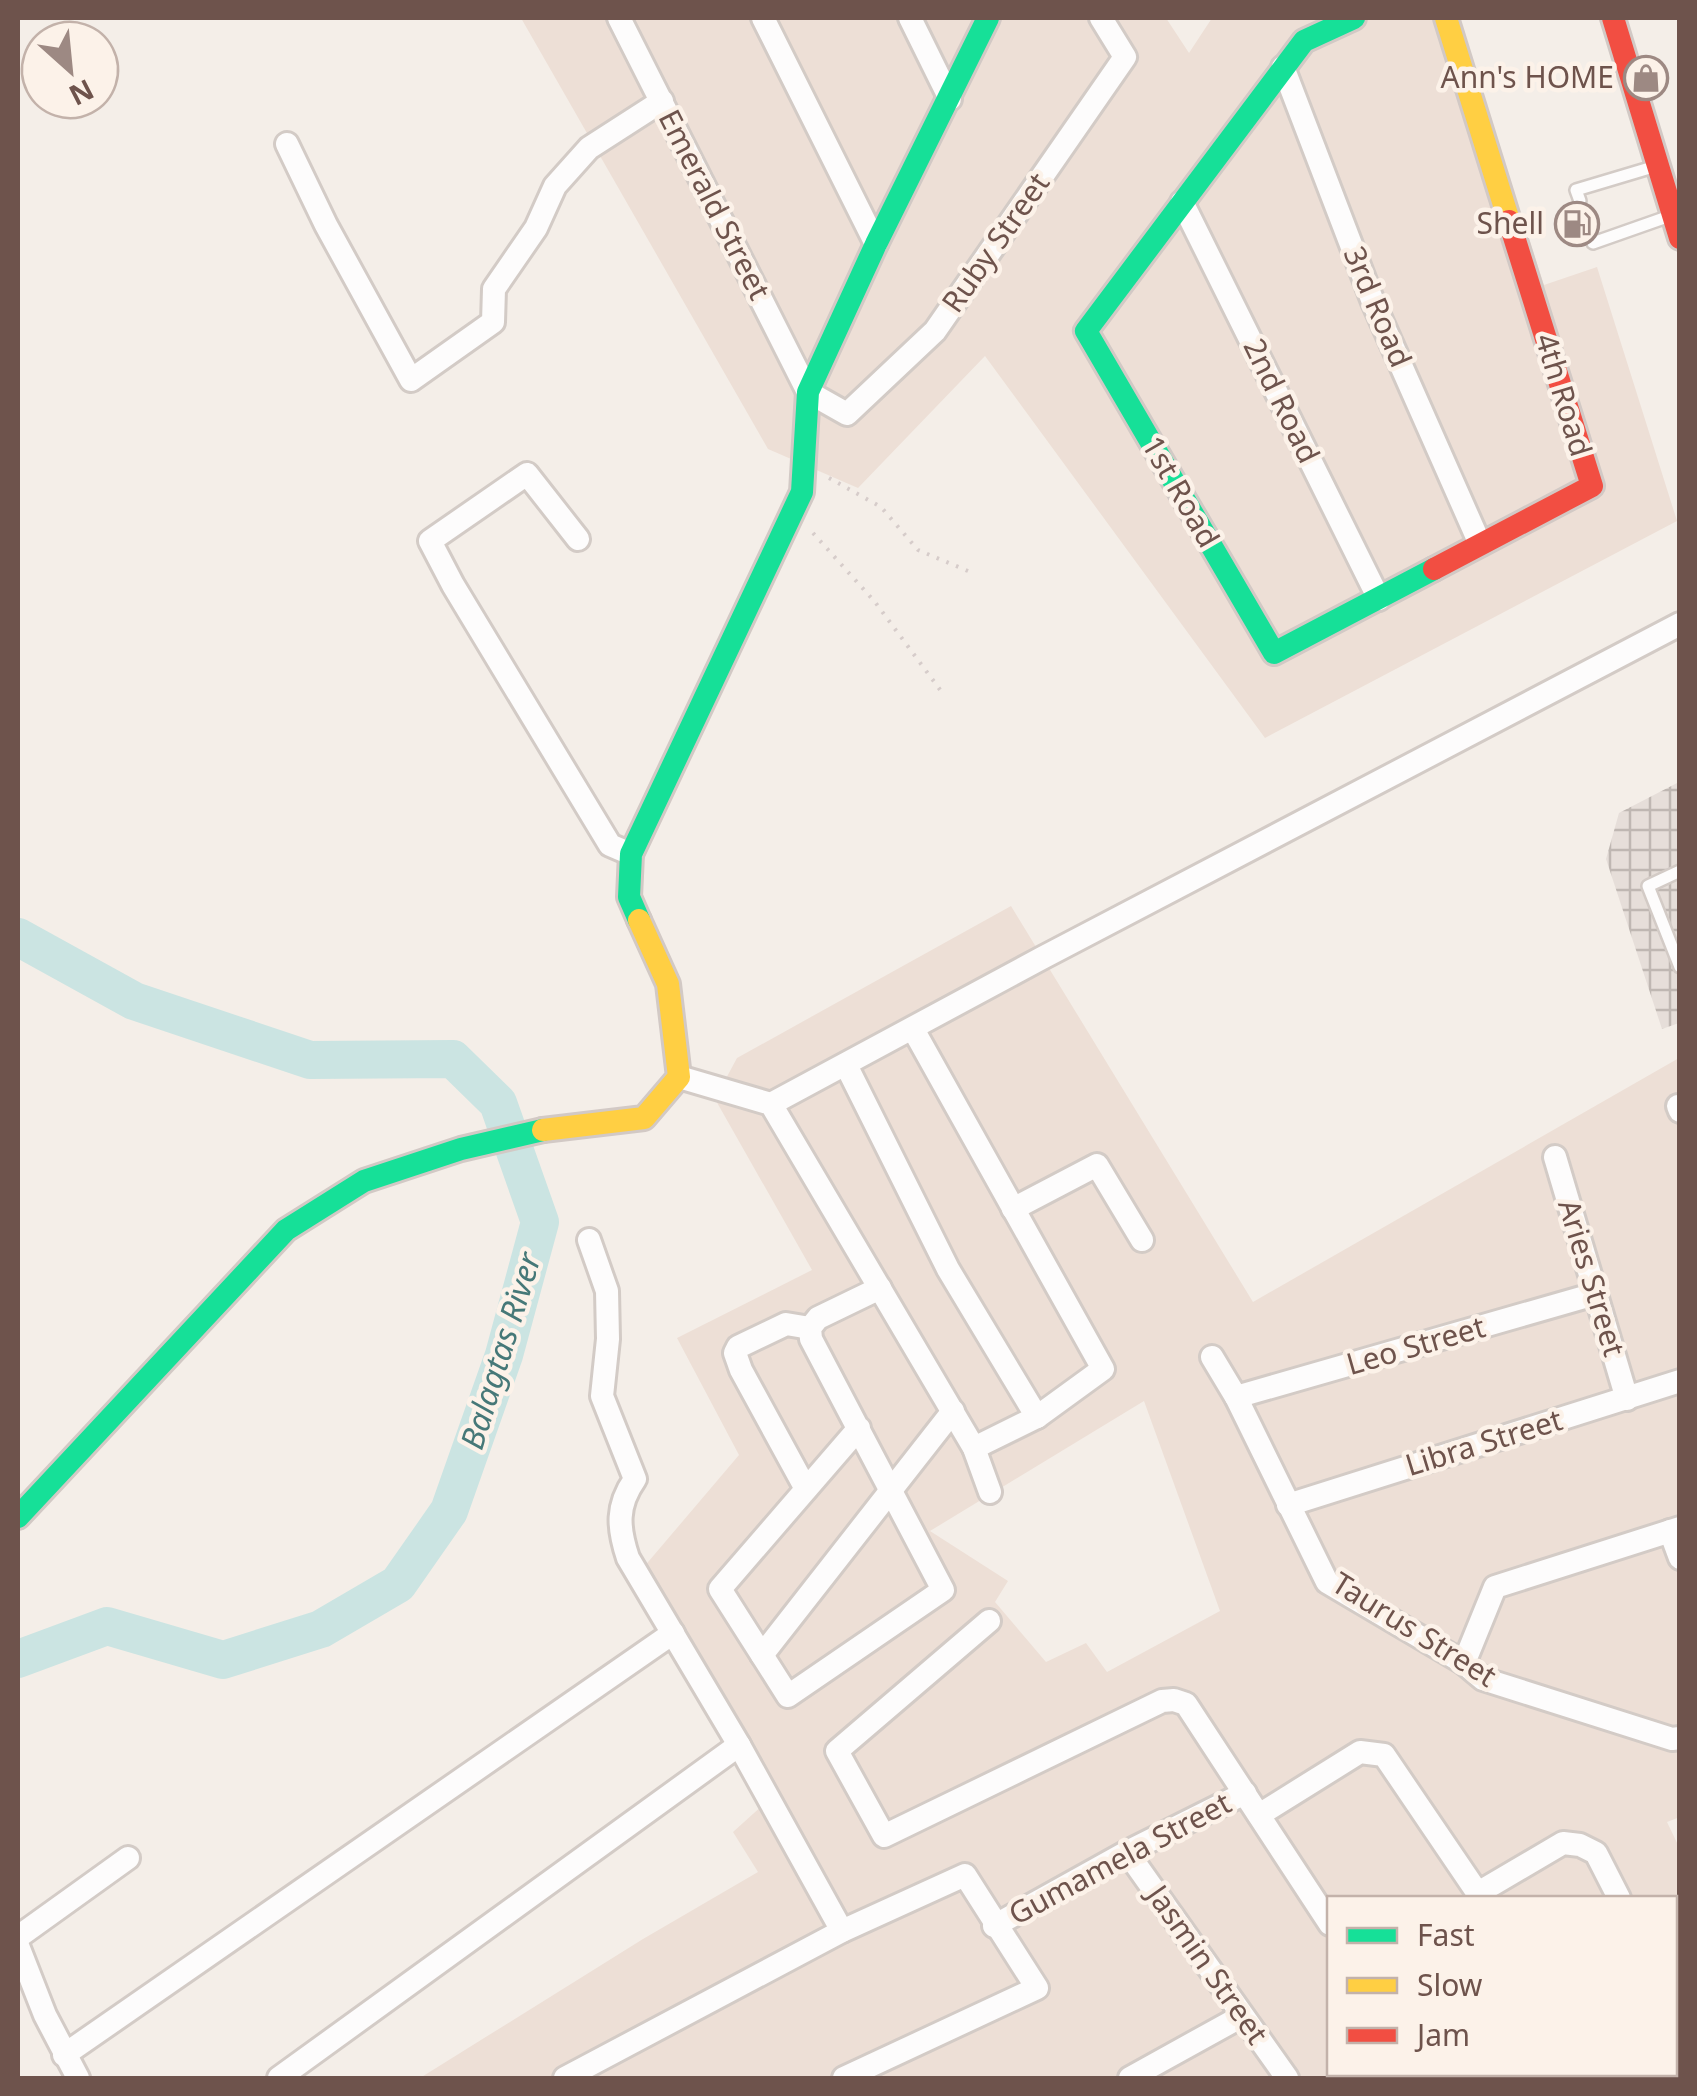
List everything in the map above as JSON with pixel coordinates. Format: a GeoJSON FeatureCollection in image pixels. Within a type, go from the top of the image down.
{"type":"FeatureCollection","features":[{"type":"Feature","properties":{"kind":"street","name":"Emerald Street"},"geometry":{"type":"LineString","coordinates":[[618,18],[808,392]]}},
{"type":"Feature","properties":{"kind":"street"},"geometry":{"type":"LineString","coordinates":[[764,18],[876,244]]}},
{"type":"Feature","properties":{"kind":"street"},"geometry":{"type":"LineString","coordinates":[[910,18],[950,99]]}},
{"type":"Feature","properties":{"kind":"street"},"geometry":{"type":"LineString","coordinates":[[18,1516],[286,1230],[364,1181],[461,1149],[534,1132],[644,1118],[678,1077],[668,984],[629,896],[631,854],[802,492],[808,392],[988,18]]}},
{"type":"Feature","properties":{"kind":"street","name":"Ruby Street"},"geometry":{"type":"LineString","coordinates":[[808,392],[847,414],[935,331],[1125,58],[1101,18]]}},
{"type":"Feature","properties":{"kind":"street"},"geometry":{"type":"LineString","coordinates":[[1182,202],[1304,42],[1354,18]]}},
{"type":"Feature","properties":{"kind":"street","name":"4th Road"},"geometry":{"type":"LineString","coordinates":[[1274,654],[1592,486],[1446,18]]}},
{"type":"Feature","properties":{"kind":"street"},"geometry":{"type":"LineString","coordinates":[[1612,18],[1680,238]]}},
{"type":"Feature","properties":{"kind":"street","name":"3rd Road"},"geometry":{"type":"LineString","coordinates":[[1283,67],[1373,302],[1480,544]]}},
{"type":"Feature","properties":{"kind":"street"},"geometry":{"type":"LineString","coordinates":[[287,144],[411,380],[492,322],[494,288],[536,228],[555,186],[578,160],[589,148],[662,101]]}},
{"type":"Feature","properties":{"kind":"street","name":"1st Road"},"geometry":{"type":"LineString","coordinates":[[1182,202],[1086,331],[1274,654]]}},
{"type":"Feature","properties":{"kind":"street","name":"2nd Road"},"geometry":{"type":"LineString","coordinates":[[1182,202],[1379,599]]}},
{"type":"Feature","properties":{"kind":"street"},"geometry":{"type":"LineString","coordinates":[[578,538],[528,474],[430,542],[610,846],[631,854]]}},
{"type":"Feature","properties":{"kind":"street"},"geometry":{"type":"LineString","coordinates":[[771,1104],[1680,624]]}},
{"type":"Feature","properties":{"kind":"street"},"geometry":{"type":"LineString","coordinates":[[912,1028],[1104,1370],[1037,1417],[974,1448]]}},
{"type":"Feature","properties":{"kind":"street"},"geometry":{"type":"LineString","coordinates":[[846,1065],[948,1269],[1037,1417]]}},
{"type":"Feature","properties":{"kind":"street"},"geometry":{"type":"LineString","coordinates":[[678,1077],[771,1104],[974,1448],[990,1492]]}},
{"type":"Feature","properties":{"kind":"street","name":"Aries Street"},"geometry":{"type":"LineString","coordinates":[[1555,1157],[1627,1398]]}},
{"type":"Feature","properties":{"kind":"street"},"geometry":{"type":"LineString","coordinates":[[1013,1209],[1097,1165],[1142,1240]]}},
{"type":"Feature","properties":{"kind":"street"},"geometry":{"type":"LineString","coordinates":[[589,1240],[607,1291],[608,1339],[602,1396],[635,1479],[622,1498],[619,1531],[628,1558],[739,1745],[842,1931]]}},
{"type":"Feature","properties":{"kind":"street"},"geometry":{"type":"LineString","coordinates":[[859,1428],[720,1589],[788,1696],[943,1590],[891,1487],[812,1338],[810,1328],[818,1318],[880,1288]]}},
{"type":"Feature","properties":{"kind":"street","name":"Leo Street"},"geometry":{"type":"LineString","coordinates":[[1236,1398],[1596,1294]]}},
{"type":"Feature","properties":{"kind":"street"},"geometry":{"type":"LineString","coordinates":[[806,1489],[741,1370],[736,1353],[738,1347],[786,1324],[810,1328]]}},
{"type":"Feature","properties":{"kind":"street","name":"Taurus Street"},"geometry":{"type":"LineString","coordinates":[[1212,1357],[1327,1582],[1464,1663],[1483,1679],[1672,1740],[1680,1738]]}},
{"type":"Feature","properties":{"kind":"street","name":"Libra Street"},"geometry":{"type":"LineString","coordinates":[[1288,1505],[1680,1382]]}},
{"type":"Feature","properties":{"kind":"street"},"geometry":{"type":"LineString","coordinates":[[762,1655],[952,1412]]}},
{"type":"Feature","properties":{"kind":"street"},"geometry":{"type":"LineString","coordinates":[[1464,1663],[1495,1587],[1675,1530],[1680,1558]]}},
{"type":"Feature","properties":{"kind":"street"},"geometry":{"type":"LineString","coordinates":[[989,1621],[838,1751],[884,1836],[1162,1701],[1174,1700],[1186,1704],[1327,1919]]}},
{"type":"Feature","properties":{"kind":"street"},"geometry":{"type":"LineString","coordinates":[[64,2055],[674,1633]]}},
{"type":"Feature","properties":{"kind":"street"},"geometry":{"type":"LineString","coordinates":[[279,2078],[739,1745]]}},
{"type":"Feature","properties":{"kind":"street"},"geometry":{"type":"LineString","coordinates":[[1260,1816],[1360,1752],[1384,1756],[1480,1896],[1563,1843],[1580,1845],[1596,1853],[1618,1896]]}},
{"type":"Feature","properties":{"kind":"street","name":"Gumamela Street"},"geometry":{"type":"LineString","coordinates":[[994,1926],[1127,1852],[1245,1793]]}},
{"type":"Feature","properties":{"kind":"street","name":"Jasmin Street"},"geometry":{"type":"LineString","coordinates":[[1127,1852],[1287,2078]]}},
{"type":"Feature","properties":{"kind":"street"},"geometry":{"type":"LineString","coordinates":[[18,1938],[128,1858]]}},
{"type":"Feature","properties":{"kind":"street"},"geometry":{"type":"LineString","coordinates":[[564,2078],[842,1931],[964,1876],[1037,1988],[844,2078]]}},
{"type":"Feature","properties":{"kind":"street"},"geometry":{"type":"LineString","coordinates":[[18,1946],[64,2055],[78,2078]]}},
{"type":"Feature","properties":{"kind":"street"},"geometry":{"type":"LineString","coordinates":[[1130,2078],[1242,2016]]}},
{"type":"Feature","properties":{"kind":"lane"},"geometry":{"type":"LineString","coordinates":[[1580,201],[1576,190],[1657,166]]}},
{"type":"Feature","properties":{"kind":"lane"},"geometry":{"type":"LineString","coordinates":[[1588,227],[1593,243],[1672,215]]}},
{"type":"Feature","properties":{"kind":"lane"},"geometry":{"type":"LineString","coordinates":[[1680,871],[1648,886],[1680,967]]}},
{"type":"Feature","properties":{"kind":"path"},"geometry":{"type":"LineString","coordinates":[[802,466],[854,489],[881,507],[918,550],[968,571]]}},
{"type":"Feature","properties":{"kind":"path"},"geometry":{"type":"LineString","coordinates":[[794,510],[875,602],[941,691]]}},
{"type":"Feature","properties":{"kind":"shaded area"},"geometry":{"type":"Polygon","coordinates":[[[521,18],[1166,18],[1189,53],[1212,18],[1457,18],[1544,285],[1597,267],[1677,521],[1265,738],[985,356],[858,488],[768,449],[521,18]]]}},
{"type":"Feature","properties":{"kind":"shaded area"},"geometry":{"type":"Polygon","coordinates":[[[1679,782],[1679,1023],[1662,1029],[1606,859],[1619,813],[1679,782]]]}},
{"type":"Feature","properties":{"kind":"shaded area"},"geometry":{"type":"Polygon","coordinates":[[[1011,906],[1253,1302],[1679,1058],[1680,1817],[1667,1822],[1679,1847],[1679,2078],[420,2078],[758,1872],[733,1832],[775,1794],[643,1568],[739,1455],[677,1338],[812,1270],[715,1099],[737,1058],[1011,906]],[[1144,1401],[930,1531],[1008,1581],[995,1602],[1046,1662],[1086,1643],[1107,1672],[1220,1611],[1144,1401]]]}},
{"type":"Feature","properties":{"kind":"waterway","name":"Balagtas River"},"geometry":{"type":"LineString","coordinates":[[18,937],[134,1001],[310,1060],[453,1059],[498,1103],[540,1222],[504,1355],[449,1511],[398,1584],[321,1629],[223,1660],[107,1626],[18,1659]]}},
{"type":"Feature","properties":{"kind":"traffic: fast"},"geometry":{"type":"LineString","coordinates":[[639,920],[629,897],[631,854],[802,492],[808,392],[988,18]]}},
{"type":"Feature","properties":{"kind":"traffic: fast"},"geometry":{"type":"LineString","coordinates":[[1354,18],[1304,41],[1086,331],[1274,653],[1434,569]]}},
{"type":"Feature","properties":{"kind":"traffic: fast"},"geometry":{"type":"LineString","coordinates":[[18,1517],[286,1230],[364,1181],[461,1149],[543,1130]]}},
{"type":"Feature","properties":{"kind":"traffic: slow"},"geometry":{"type":"LineString","coordinates":[[1446,18],[1509,221]]}},
{"type":"Feature","properties":{"kind":"traffic: slow"},"geometry":{"type":"LineString","coordinates":[[543,1130],[644,1118],[679,1077],[668,984],[639,920]]}},
{"type":"Feature","properties":{"kind":"traffic: jam"},"geometry":{"type":"LineString","coordinates":[[1613,18],[1680,238]]}},
{"type":"Feature","properties":{"kind":"traffic: jam"},"geometry":{"type":"LineString","coordinates":[[1434,569],[1592,486],[1509,221]]}},
{"type":"Feature","properties":{"kind":"place","name":"Ann's HOME"},"geometry":{"type":"Point","coordinates":[1646,78]}},
{"type":"Feature","properties":{"kind":"place","name":"Shell"},"geometry":{"type":"Point","coordinates":[1577,224]}}]}
